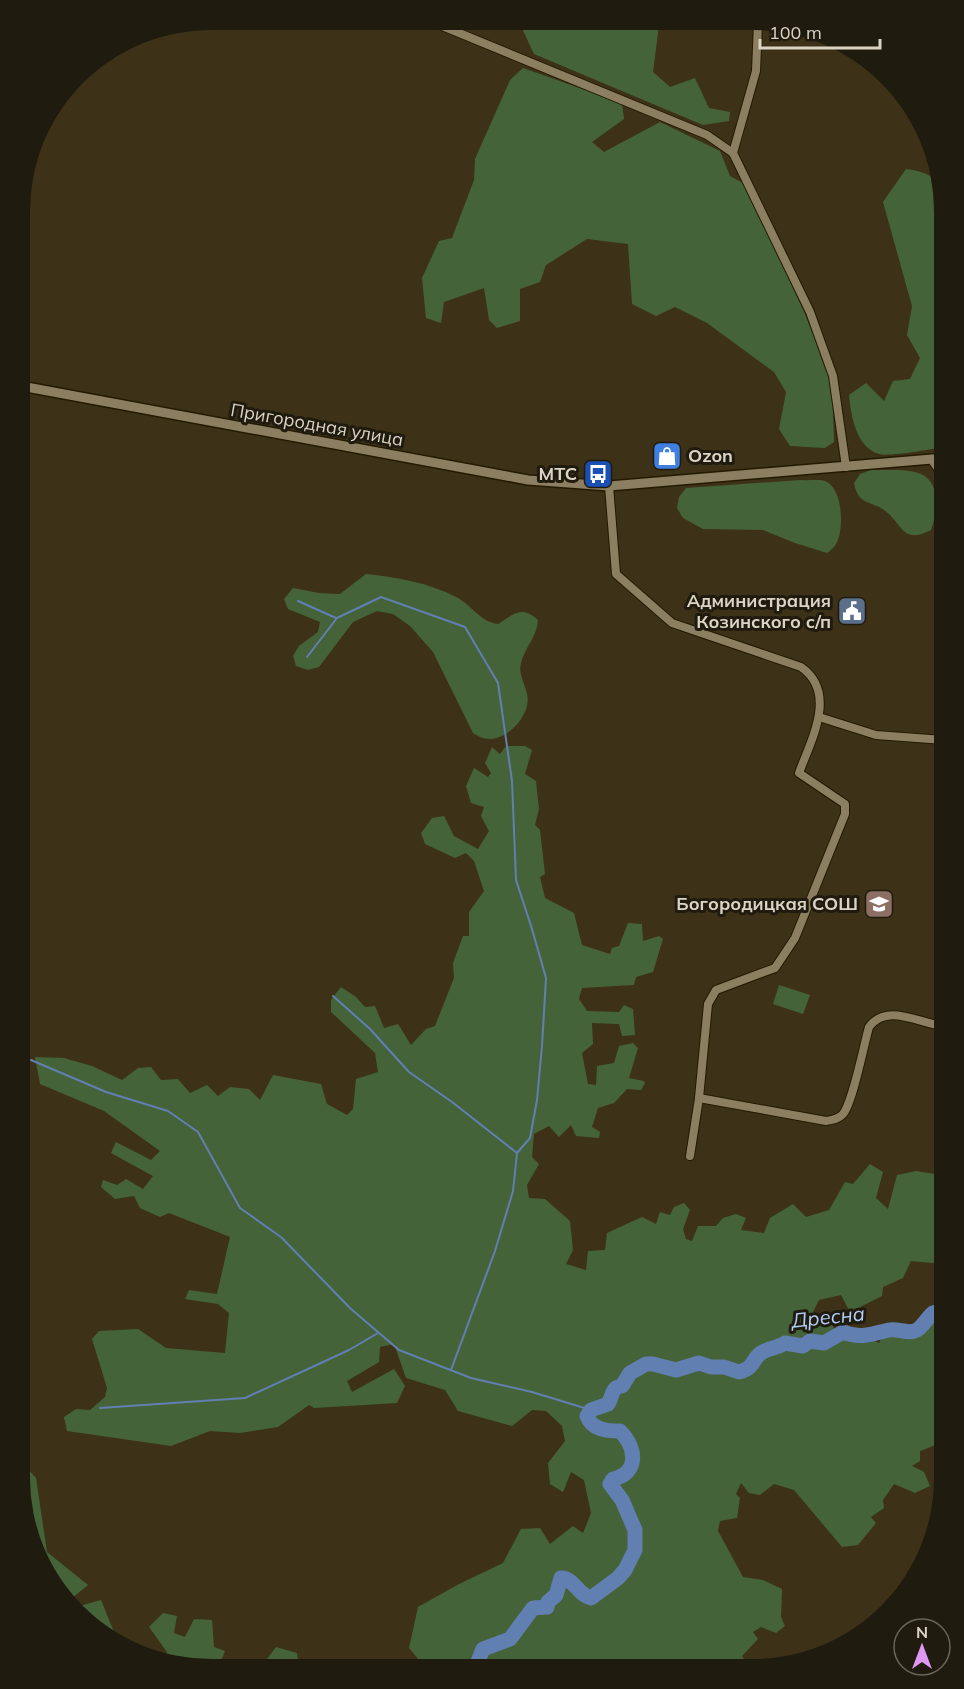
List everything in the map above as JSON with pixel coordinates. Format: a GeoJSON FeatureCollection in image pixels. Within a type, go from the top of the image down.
{"type":"FeatureCollection","features":[{"type":"Feature","properties":{"kind":"street"},"geometry":{"type":"LineString","coordinates":[[452,30],[706,135],[733,153],[810,312],[833,376],[846,467]]}},
{"type":"Feature","properties":{"kind":"street"},"geometry":{"type":"LineString","coordinates":[[733,153],[756,71],[758,30]]}},
{"type":"Feature","properties":{"kind":"street","name":"Пригородная улица"},"geometry":{"type":"LineString","coordinates":[[30,388],[528,480],[609,486],[932,459]]}},
{"type":"Feature","properties":{"kind":"street"},"geometry":{"type":"LineString","coordinates":[[609,486],[616,574],[672,623],[808,672],[818,687],[819,717],[799,773],[845,804],[845,814],[795,939],[775,968],[716,990],[708,1004],[699,1098],[690,1156]]}},
{"type":"Feature","properties":{"kind":"street"},"geometry":{"type":"LineString","coordinates":[[819,717],[876,735],[934,739]]}},
{"type":"Feature","properties":{"kind":"street"},"geometry":{"type":"LineString","coordinates":[[699,1098],[826,1122],[836,1120],[843,1114],[849,1101],[869,1027],[874,1020],[880,1016],[892,1014],[934,1025]]}},
{"type":"Feature","properties":{"kind":"green space"},"geometry":{"type":"Polygon","coordinates":[[[523,30],[658,30],[653,72],[670,87],[695,78],[709,108],[730,112],[729,121],[703,125],[534,54],[523,30]]]}},
{"type":"Feature","properties":{"kind":"green space"},"geometry":{"type":"Polygon","coordinates":[[[523,68],[622,103],[624,119],[592,142],[604,152],[660,122],[720,151],[730,176],[747,185],[805,314],[832,381],[834,442],[825,448],[790,446],[779,429],[786,392],[774,372],[707,323],[675,307],[656,316],[632,304],[628,244],[587,239],[546,265],[540,282],[520,289],[520,321],[497,328],[489,320],[484,288],[444,302],[441,323],[426,318],[422,278],[439,241],[452,238],[474,180],[475,159],[510,80],[523,68]]]}},
{"type":"Feature","properties":{"kind":"green space"},"geometry":{"type":"Polygon","coordinates":[[[906,169],[931,176],[934,199],[934,449],[884,455],[871,450],[860,438],[853,421],[849,395],[866,383],[884,401],[893,381],[910,379],[920,358],[907,335],[912,306],[883,202],[906,169]]]}},
{"type":"Feature","properties":{"kind":"green space"},"geometry":{"type":"Polygon","coordinates":[[[871,470],[904,470],[923,475],[934,489],[934,519],[931,530],[921,534],[908,534],[884,510],[861,499],[854,483],[860,474],[871,470]]]}},
{"type":"Feature","properties":{"kind":"green space"},"geometry":{"type":"Polygon","coordinates":[[[801,480],[825,481],[831,485],[839,500],[841,528],[835,545],[827,553],[763,530],[703,529],[683,518],[677,508],[679,497],[686,488],[801,480]]]}},
{"type":"Feature","properties":{"kind":"green space"},"geometry":{"type":"Polygon","coordinates":[[[366,574],[424,584],[446,592],[462,600],[481,617],[492,623],[498,624],[513,614],[522,612],[538,620],[520,667],[527,694],[527,706],[522,718],[514,728],[492,739],[473,733],[433,652],[410,626],[393,614],[377,611],[353,622],[319,667],[308,670],[296,666],[293,656],[299,646],[318,632],[320,622],[288,609],[284,599],[293,588],[340,594],[366,574]]]}},
{"type":"Feature","properties":{"kind":"green space"},"geometry":{"type":"Polygon","coordinates":[[[506,746],[525,746],[532,750],[525,774],[536,781],[539,809],[535,825],[540,830],[545,874],[540,877],[545,898],[574,913],[582,945],[610,954],[612,948],[619,946],[628,923],[642,924],[643,941],[659,936],[663,939],[653,972],[636,977],[634,985],[582,988],[579,999],[587,1011],[619,1012],[624,1005],[633,1009],[635,1035],[622,1036],[619,1024],[592,1023],[593,1044],[582,1053],[588,1084],[596,1085],[597,1066],[614,1063],[619,1046],[633,1043],[638,1048],[629,1078],[644,1081],[641,1090],[627,1089],[614,1103],[598,1108],[592,1127],[600,1132],[599,1138],[576,1136],[571,1125],[559,1137],[549,1126],[534,1134],[532,1157],[539,1164],[527,1185],[529,1198],[545,1199],[570,1221],[573,1250],[566,1264],[586,1270],[588,1251],[605,1250],[607,1233],[642,1217],[656,1224],[660,1212],[670,1215],[674,1207],[684,1203],[690,1210],[683,1229],[686,1239],[692,1241],[698,1226],[716,1226],[723,1218],[736,1214],[746,1218],[741,1230],[764,1233],[770,1218],[793,1204],[806,1217],[829,1210],[845,1182],[853,1184],[870,1164],[883,1172],[876,1198],[888,1209],[897,1175],[916,1171],[934,1174],[934,1263],[911,1261],[903,1278],[883,1287],[882,1296],[850,1312],[841,1295],[819,1300],[813,1312],[831,1320],[835,1332],[856,1331],[879,1343],[885,1332],[906,1338],[934,1315],[934,1446],[920,1451],[920,1461],[912,1466],[924,1472],[930,1486],[915,1493],[894,1484],[883,1500],[884,1508],[871,1517],[876,1523],[858,1545],[842,1547],[794,1490],[774,1484],[760,1495],[749,1493],[741,1483],[736,1494],[740,1498],[737,1518],[720,1521],[718,1531],[743,1577],[763,1580],[782,1589],[781,1617],[785,1626],[776,1633],[761,1627],[753,1632],[758,1639],[742,1656],[744,1659],[418,1659],[409,1648],[418,1607],[503,1563],[521,1529],[540,1528],[550,1544],[573,1526],[583,1533],[591,1513],[584,1480],[571,1472],[563,1492],[550,1484],[548,1463],[565,1441],[562,1426],[546,1411],[532,1410],[512,1426],[458,1411],[445,1390],[406,1378],[394,1344],[380,1347],[379,1362],[347,1381],[352,1392],[394,1369],[405,1386],[397,1403],[314,1408],[309,1405],[278,1427],[240,1433],[210,1431],[171,1446],[67,1431],[64,1417],[76,1409],[90,1410],[105,1397],[107,1388],[92,1339],[99,1331],[138,1329],[166,1348],[225,1353],[229,1313],[218,1304],[185,1299],[189,1290],[217,1294],[230,1237],[169,1213],[160,1217],[140,1208],[134,1196],[115,1199],[101,1187],[103,1180],[117,1185],[126,1179],[143,1189],[153,1176],[111,1153],[116,1142],[151,1160],[160,1151],[104,1111],[40,1084],[35,1057],[64,1058],[92,1066],[122,1080],[138,1068],[151,1067],[161,1080],[178,1079],[190,1093],[207,1085],[218,1096],[230,1087],[249,1089],[260,1100],[273,1075],[321,1084],[327,1104],[347,1115],[353,1109],[356,1079],[378,1072],[375,1053],[331,1012],[331,1000],[341,987],[356,997],[365,1007],[375,1006],[384,1028],[398,1024],[411,1045],[426,1029],[435,1026],[454,978],[453,963],[463,936],[469,936],[469,912],[484,891],[474,861],[466,853],[455,858],[425,844],[421,833],[432,818],[444,816],[454,836],[478,849],[489,831],[481,816],[484,807],[471,803],[466,786],[474,768],[488,777],[491,773],[485,763],[492,747],[500,754],[506,746]]]}},
{"type":"Feature","properties":{"kind":"green space"},"geometry":{"type":"Polygon","coordinates":[[[779,985],[810,995],[803,1014],[773,1004],[779,985]]]}},
{"type":"Feature","properties":{"kind":"green space"},"geometry":{"type":"Polygon","coordinates":[[[30,1471],[36,1478],[47,1552],[88,1585],[74,1596],[60,1579],[49,1558],[33,1513],[30,1471]]]}},
{"type":"Feature","properties":{"kind":"green space"},"geometry":{"type":"Polygon","coordinates":[[[101,1600],[114,1631],[83,1605],[101,1600]]]}},
{"type":"Feature","properties":{"kind":"green space"},"geometry":{"type":"Polygon","coordinates":[[[163,1613],[177,1616],[174,1633],[185,1637],[194,1619],[212,1620],[214,1647],[225,1651],[222,1659],[167,1653],[149,1627],[163,1613]]]}},
{"type":"Feature","properties":{"kind":"green space"},"geometry":{"type":"Polygon","coordinates":[[[276,1647],[297,1653],[298,1659],[267,1659],[276,1647]]]}},
{"type":"Feature","properties":{"kind":"waterway"},"geometry":{"type":"LineString","coordinates":[[307,657],[337,618],[381,597],[465,627],[498,683],[512,781],[516,880],[546,978],[537,1100],[530,1138],[517,1153]]}},
{"type":"Feature","properties":{"kind":"waterway"},"geometry":{"type":"LineString","coordinates":[[298,601],[336,618]]}},
{"type":"Feature","properties":{"kind":"waterway"},"geometry":{"type":"LineString","coordinates":[[333,996],[370,1029],[409,1072],[452,1102],[517,1153],[513,1191],[495,1251],[451,1370]]}},
{"type":"Feature","properties":{"kind":"waterway"},"geometry":{"type":"LineString","coordinates":[[31,1060],[106,1092],[168,1111],[198,1132],[240,1208],[281,1237],[351,1309],[399,1350],[471,1378],[532,1392],[591,1410]]}},
{"type":"Feature","properties":{"kind":"waterway","name":"Дресна"},"geometry":{"type":"LineString","coordinates":[[479,1659],[483,1649],[510,1639],[533,1608],[547,1607],[548,1602],[556,1595],[561,1578],[569,1581],[591,1598],[625,1570],[635,1550],[635,1530],[622,1500],[610,1484],[613,1479],[628,1471],[633,1459],[632,1452],[620,1431],[596,1427],[587,1416],[591,1410],[608,1404],[614,1390],[622,1386],[630,1373],[646,1364],[676,1370],[699,1363],[739,1372],[751,1366],[761,1353],[785,1343],[803,1346],[810,1341],[824,1343],[843,1332],[861,1335],[892,1330],[914,1331],[934,1313]]}},
{"type":"Feature","properties":{"kind":"waterway"},"geometry":{"type":"LineString","coordinates":[[100,1408],[245,1398],[349,1350],[378,1333]]}},
{"type":"Feature","properties":{"kind":"place","name":"Ozon"},"geometry":{"type":"Point","coordinates":[667,456]}},
{"type":"Feature","properties":{"kind":"place","name":"МТС"},"geometry":{"type":"Point","coordinates":[598,474]}},
{"type":"Feature","properties":{"kind":"place","name":"Администрация Козинского с/п"},"geometry":{"type":"Point","coordinates":[852,611]}},
{"type":"Feature","properties":{"kind":"place","name":"Богородицкая СОШ"},"geometry":{"type":"Point","coordinates":[879,904]}}]}
